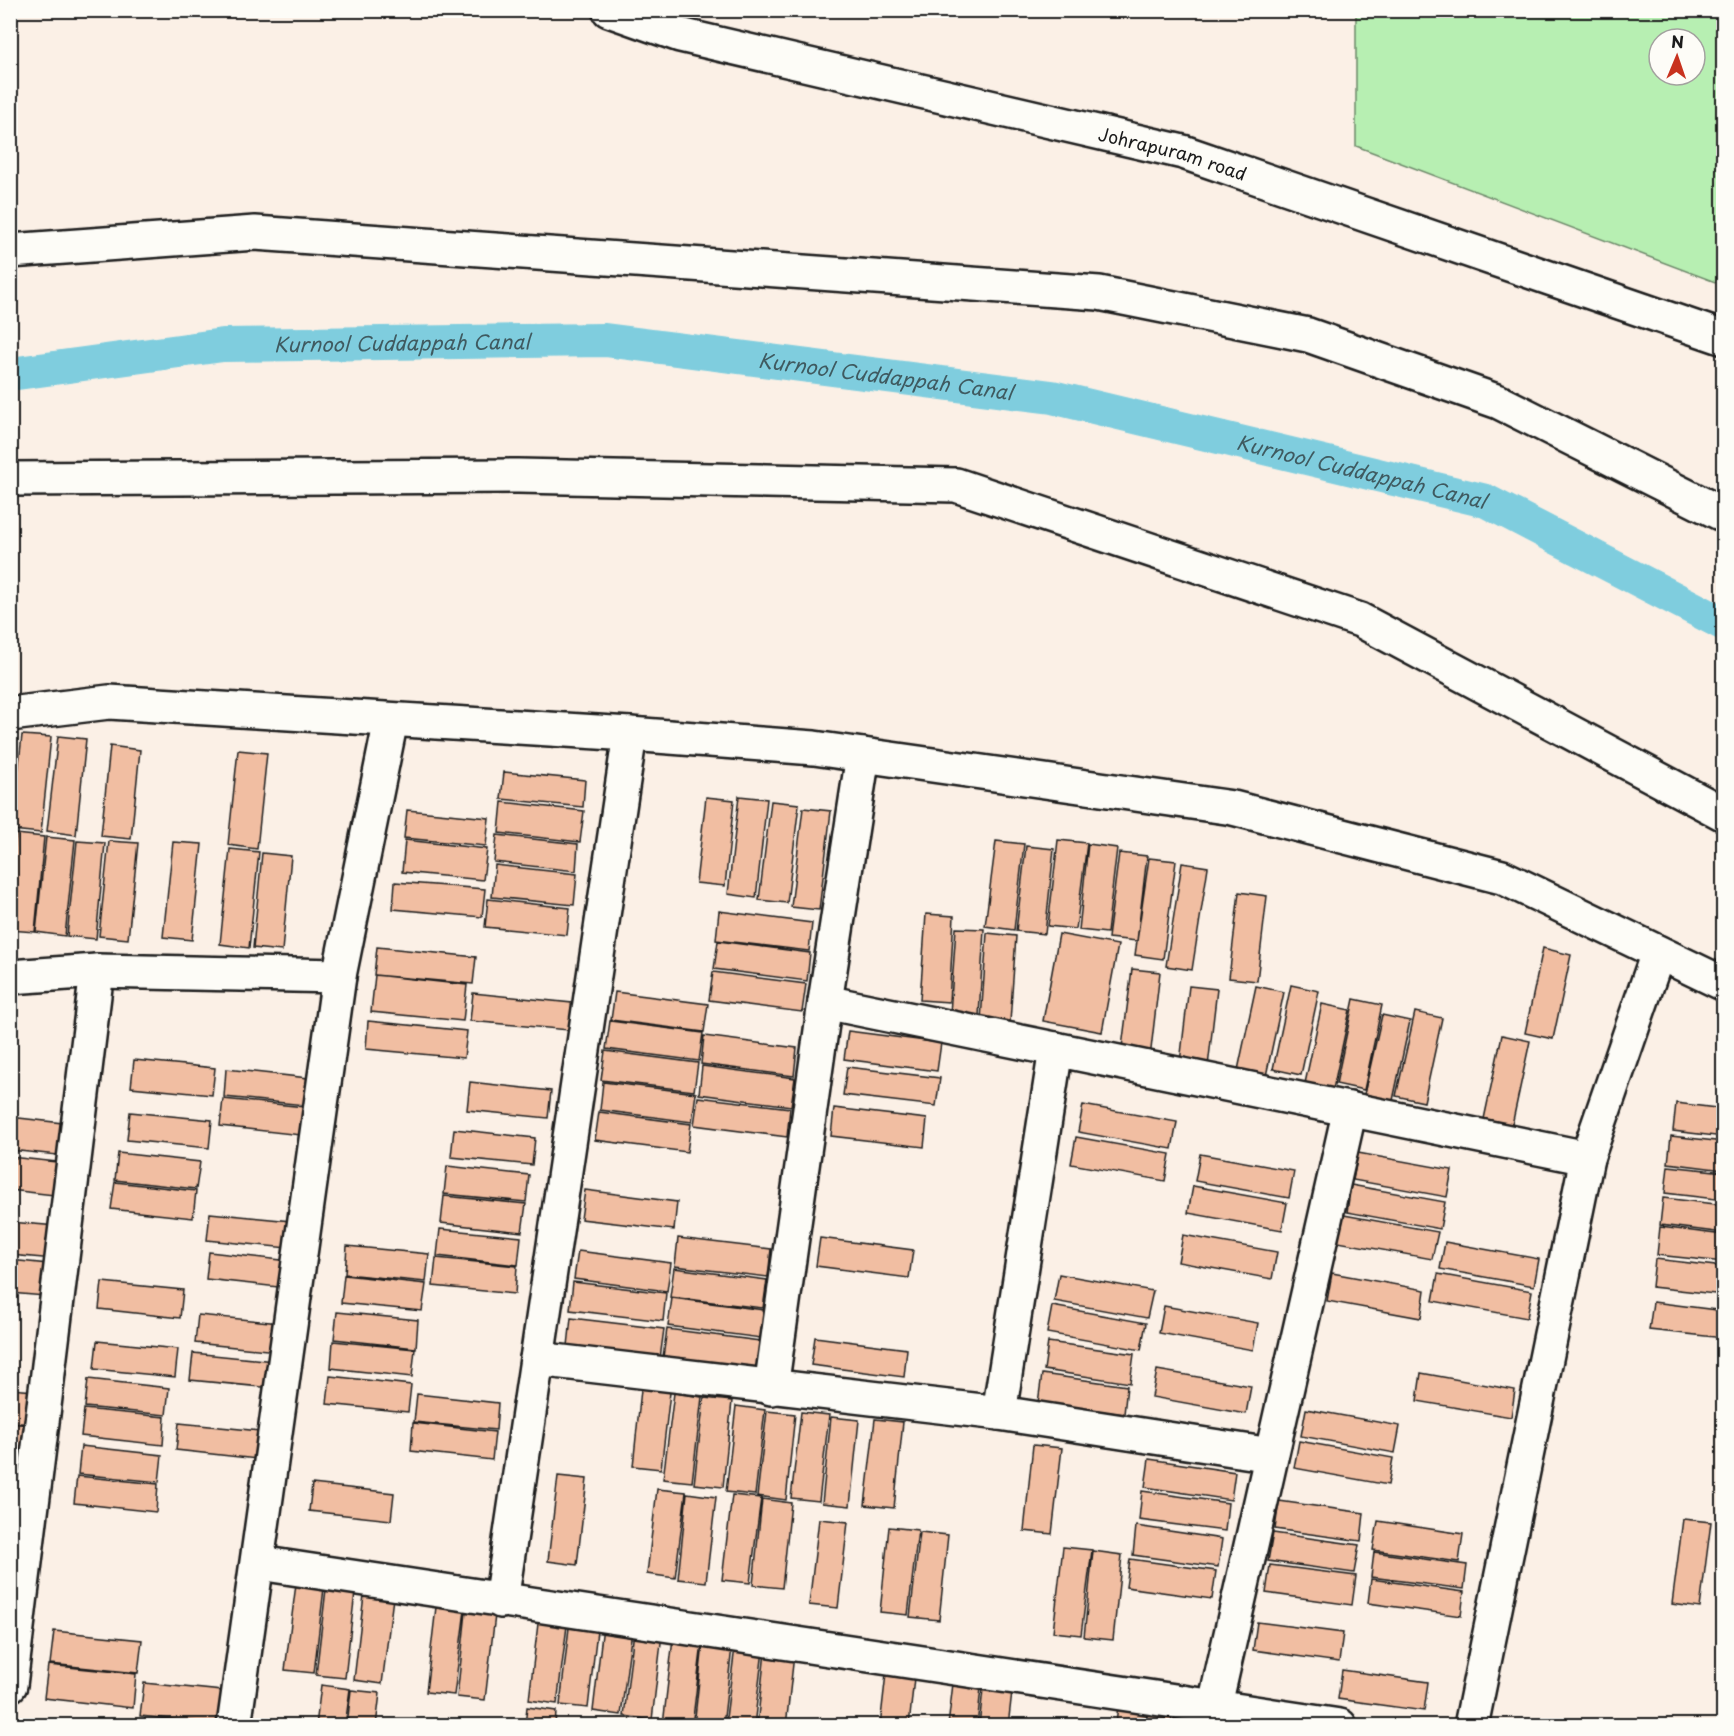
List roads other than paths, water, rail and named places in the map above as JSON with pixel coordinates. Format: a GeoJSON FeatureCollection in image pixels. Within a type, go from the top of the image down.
{"type":"FeatureCollection","features":[{"type":"Feature","properties":{"kind":"street","name":"Johrapuram road"},"geometry":{"type":"LineString","coordinates":[[609,10],[680,35],[1183,152],[1724,338]]}},
{"type":"Feature","properties":{"kind":"street"},"geometry":{"type":"LineString","coordinates":[[10,251],[255,232],[1100,293],[1308,335],[1499,402],[1724,514]]}},
{"type":"Feature","properties":{"kind":"street"},"geometry":{"type":"LineString","coordinates":[[10,479],[518,476],[956,485],[1360,620],[1724,814]]}},
{"type":"Feature","properties":{"kind":"street"},"geometry":{"type":"LineString","coordinates":[[10,714],[109,702],[630,734],[863,755],[1233,808],[1502,877],[1724,984]]}},
{"type":"Feature","properties":{"kind":"street"},"geometry":{"type":"LineString","coordinates":[[234,1725],[259,1563],[339,976],[391,720]]}},
{"type":"Feature","properties":{"kind":"street"},"geometry":{"type":"LineString","coordinates":[[501,1601],[630,734]]}},
{"type":"Feature","properties":{"kind":"street"},"geometry":{"type":"LineString","coordinates":[[771,1388],[825,1002],[863,755]]}},
{"type":"Feature","properties":{"kind":"street"},"geometry":{"type":"LineString","coordinates":[[1471,1725],[1587,1158],[1658,953]]}},
{"type":"Feature","properties":{"kind":"street"},"geometry":{"type":"LineString","coordinates":[[10,977],[97,970],[339,976]]}},
{"type":"Feature","properties":{"kind":"street"},"geometry":{"type":"LineString","coordinates":[[10,1685],[20,1526],[97,970]]}},
{"type":"Feature","properties":{"kind":"street"},"geometry":{"type":"LineString","coordinates":[[825,1002],[1587,1158]]}},
{"type":"Feature","properties":{"kind":"street"},"geometry":{"type":"LineString","coordinates":[[999,1413],[1056,1049]]}},
{"type":"Feature","properties":{"kind":"street"},"geometry":{"type":"LineString","coordinates":[[1214,1709],[1350,1109]]}},
{"type":"Feature","properties":{"kind":"street"},"geometry":{"type":"LineString","coordinates":[[537,1359],[999,1413],[1272,1455]]}},
{"type":"Feature","properties":{"kind":"street"},"geometry":{"type":"LineString","coordinates":[[259,1563],[1214,1709],[1340,1725]]}},
{"type":"Feature","properties":{"kind":"waterway","name":"Kurnool Cuddappah Canal"},"geometry":{"type":"LineString","coordinates":[[10,374],[223,345],[605,340],[1052,397],[1486,501],[1724,624]]}}]}
